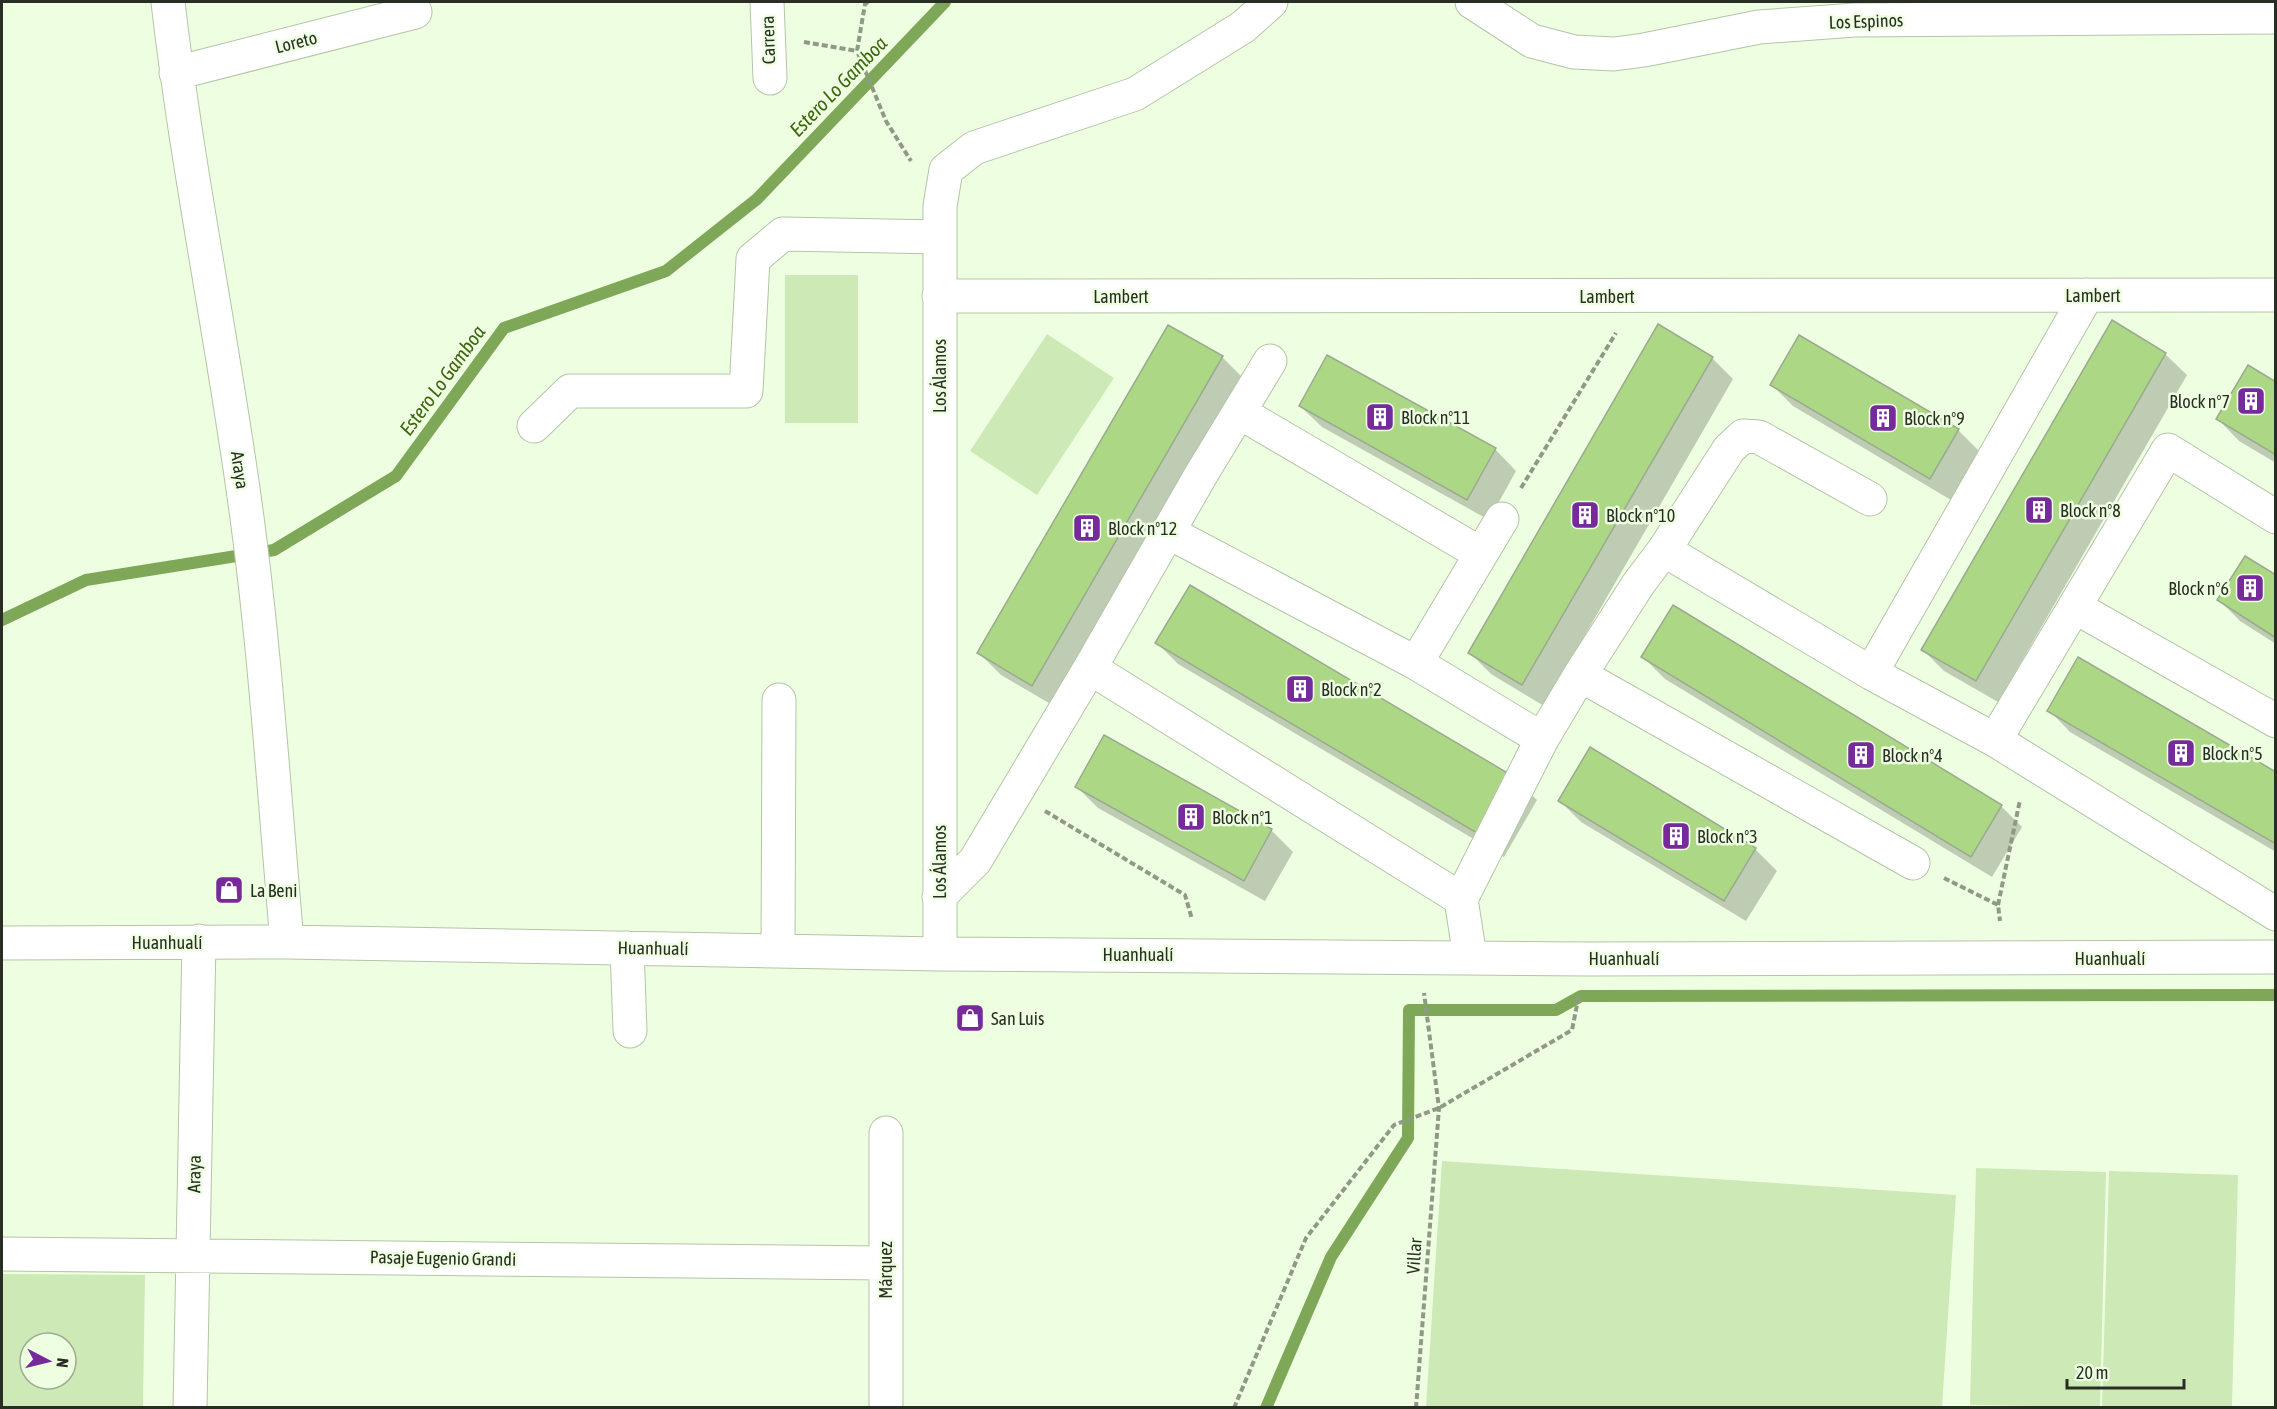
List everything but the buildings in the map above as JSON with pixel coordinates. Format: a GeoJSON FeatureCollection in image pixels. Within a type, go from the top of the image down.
{"type":"FeatureCollection","features":[{"type":"Feature","properties":{"kind":"street","name":"Araya"},"geometry":{"type":"LineString","coordinates":[[168,2],[176,73],[244,495],[254,572],[287,942]]}},
{"type":"Feature","properties":{"kind":"street","name":"Carrera"},"geometry":{"type":"LineString","coordinates":[[767,2],[770,78]]}},
{"type":"Feature","properties":{"kind":"street","name":"Los Álamos"},"geometry":{"type":"LineString","coordinates":[[940,954],[939,296],[940,206],[946,170],[974,148],[1135,94],[1243,27],[1271,2]]}},
{"type":"Feature","properties":{"kind":"street","name":"Los Espinos"},"geometry":{"type":"LineString","coordinates":[[1472,2],[1532,41],[1574,52],[1624,52],[1855,11],[2276,17]]}},
{"type":"Feature","properties":{"kind":"street","name":"Loreto"},"geometry":{"type":"LineString","coordinates":[[176,73],[415,12]]}},
{"type":"Feature","properties":{"kind":"street"},"geometry":{"type":"LineString","coordinates":[[534,426],[570,391],[746,391],[753,259],[783,234],[940,237]]}},
{"type":"Feature","properties":{"kind":"street"},"geometry":{"type":"LineString","coordinates":[[1871,673],[2087,295]]}},
{"type":"Feature","properties":{"kind":"street","name":"Lambert"},"geometry":{"type":"LineString","coordinates":[[939,296],[2276,295]]}},
{"type":"Feature","properties":{"kind":"street"},"geometry":{"type":"LineString","coordinates":[[939,897],[975,861],[1270,362]]}},
{"type":"Feature","properties":{"kind":"street"},"geometry":{"type":"LineString","coordinates":[[1239,412],[1481,554]]}},
{"type":"Feature","properties":{"kind":"street"},"geometry":{"type":"LineString","coordinates":[[1470,957],[1461,899],[1542,739],[1638,583],[1664,550],[1729,449],[1743,436],[1759,437],[1870,499]]}},
{"type":"Feature","properties":{"kind":"street"},"geometry":{"type":"LineString","coordinates":[[1995,740],[2168,450],[2276,517]]}},
{"type":"Feature","properties":{"kind":"street"},"geometry":{"type":"LineString","coordinates":[[1416,663],[1502,519]]}},
{"type":"Feature","properties":{"kind":"street"},"geometry":{"type":"LineString","coordinates":[[1168,532],[1416,663],[1542,739]]}},
{"type":"Feature","properties":{"kind":"street"},"geometry":{"type":"LineString","coordinates":[[1664,550],[1871,673],[1995,740],[2276,914]]}},
{"type":"Feature","properties":{"kind":"street"},"geometry":{"type":"LineString","coordinates":[[2075,607],[2276,722]]}},
{"type":"Feature","properties":{"kind":"street"},"geometry":{"type":"LineString","coordinates":[[1090,668],[1461,899]]}},
{"type":"Feature","properties":{"kind":"street"},"geometry":{"type":"LineString","coordinates":[[1580,675],[1913,863]]}},
{"type":"Feature","properties":{"kind":"street"},"geometry":{"type":"LineString","coordinates":[[778,700],[778,951]]}},
{"type":"Feature","properties":{"kind":"street","name":"Araya"},"geometry":{"type":"LineString","coordinates":[[190,1407],[199,942]]}},
{"type":"Feature","properties":{"kind":"street","name":"Huanhualí"},"geometry":{"type":"LineString","coordinates":[[2,943],[287,942],[940,954],[1586,959],[2276,957]]}},
{"type":"Feature","properties":{"kind":"street"},"geometry":{"type":"LineString","coordinates":[[627,948],[630,1031]]}},
{"type":"Feature","properties":{"kind":"street","name":"Márquez"},"geometry":{"type":"LineString","coordinates":[[886,1133],[886,1407]]}},
{"type":"Feature","properties":{"kind":"street","name":"Pasaje Eugenio Grandi"},"geometry":{"type":"LineString","coordinates":[[2,1254],[885,1263]]}},
{"type":"Feature","properties":{"kind":"path"},"geometry":{"type":"LineString","coordinates":[[868,2],[865,4],[857,51],[886,121]]}},
{"type":"Feature","properties":{"kind":"path"},"geometry":{"type":"LineString","coordinates":[[768,36],[857,51]]}},
{"type":"Feature","properties":{"kind":"path"},"geometry":{"type":"LineString","coordinates":[[1502,519],[1640,296]]}},
{"type":"Feature","properties":{"kind":"path"},"geometry":{"type":"LineString","coordinates":[[2007,958],[1998,905],[2028,761]]}},
{"type":"Feature","properties":{"kind":"path"},"geometry":{"type":"LineString","coordinates":[[1016,794],[1185,896],[1202,955]]}},
{"type":"Feature","properties":{"kind":"path"},"geometry":{"type":"LineString","coordinates":[[1913,863],[1998,905]]}},
{"type":"Feature","properties":{"kind":"path"},"geometry":{"type":"LineString","coordinates":[[1234,1407],[1306,1238],[1394,1125],[1439,1107],[1572,1030]]}},
{"type":"Feature","properties":{"kind":"path","name":"Villar"},"geometry":{"type":"LineString","coordinates":[[1416,1407],[1439,1107],[1428,1032]]}},
{"type":"Feature","properties":{"kind":"green space"},"geometry":{"type":"Polygon","coordinates":[[[785,275],[858,275],[858,423],[785,423],[785,275]]]}},
{"type":"Feature","properties":{"kind":"green space"},"geometry":{"type":"Polygon","coordinates":[[[1047,334],[1114,378],[1037,495],[970,451],[1047,334]]]}},
{"type":"Feature","properties":{"kind":"green space"},"geometry":{"type":"Polygon","coordinates":[[[1442,1161],[1956,1195],[1942,1407],[1426,1407],[1442,1161]]]}},
{"type":"Feature","properties":{"kind":"green space"},"geometry":{"type":"Polygon","coordinates":[[[1976,1168],[2106,1172],[2100,1407],[1970,1405],[1976,1168]]]}},
{"type":"Feature","properties":{"kind":"green space"},"geometry":{"type":"Polygon","coordinates":[[[2109,1171],[2238,1175],[2232,1407],[2102,1407],[2109,1171]]]}},
{"type":"Feature","properties":{"kind":"green space"},"geometry":{"type":"Polygon","coordinates":[[[2,1274],[145,1275],[143,1407],[2,1407],[2,1274]]]}},
{"type":"Feature","properties":{"kind":"waterway","name":"Estero Lo Gamboa"},"geometry":{"type":"LineString","coordinates":[[2,620],[86,580],[274,550],[396,476],[504,328],[666,271],[757,199],[945,2]]}},
{"type":"Feature","properties":{"kind":"waterway"},"geometry":{"type":"LineString","coordinates":[[1266,1408],[1331,1257],[1408,1138],[1409,1010],[1556,1010],[1581,996],[2276,995]]}},
{"type":"Feature","properties":{"kind":"place","name":"Block n°7"},"geometry":{"type":"Point","coordinates":[2251,401]}},
{"type":"Feature","properties":{"kind":"place","name":"Block n°11"},"geometry":{"type":"Point","coordinates":[1380,417]}},
{"type":"Feature","properties":{"kind":"place","name":"Block n°9"},"geometry":{"type":"Point","coordinates":[1883,418]}},
{"type":"Feature","properties":{"kind":"place","name":"Block n°8"},"geometry":{"type":"Point","coordinates":[2039,510]}},
{"type":"Feature","properties":{"kind":"place","name":"Block n°10"},"geometry":{"type":"Point","coordinates":[1585,515]}},
{"type":"Feature","properties":{"kind":"place","name":"Block n°12"},"geometry":{"type":"Point","coordinates":[1087,528]}},
{"type":"Feature","properties":{"kind":"place","name":"Block n°6"},"geometry":{"type":"Point","coordinates":[2250,588]}},
{"type":"Feature","properties":{"kind":"place","name":"Block n°2"},"geometry":{"type":"Point","coordinates":[1300,689]}},
{"type":"Feature","properties":{"kind":"place","name":"Block n°5"},"geometry":{"type":"Point","coordinates":[2181,753]}},
{"type":"Feature","properties":{"kind":"place","name":"Block n°4"},"geometry":{"type":"Point","coordinates":[1861,755]}},
{"type":"Feature","properties":{"kind":"place","name":"Block n°1"},"geometry":{"type":"Point","coordinates":[1191,817]}},
{"type":"Feature","properties":{"kind":"place","name":"Block n°3"},"geometry":{"type":"Point","coordinates":[1676,836]}},
{"type":"Feature","properties":{"kind":"place","name":"La Beni"},"geometry":{"type":"Point","coordinates":[229,890]}},
{"type":"Feature","properties":{"kind":"place","name":"San Luis"},"geometry":{"type":"Point","coordinates":[970,1018]}}]}
